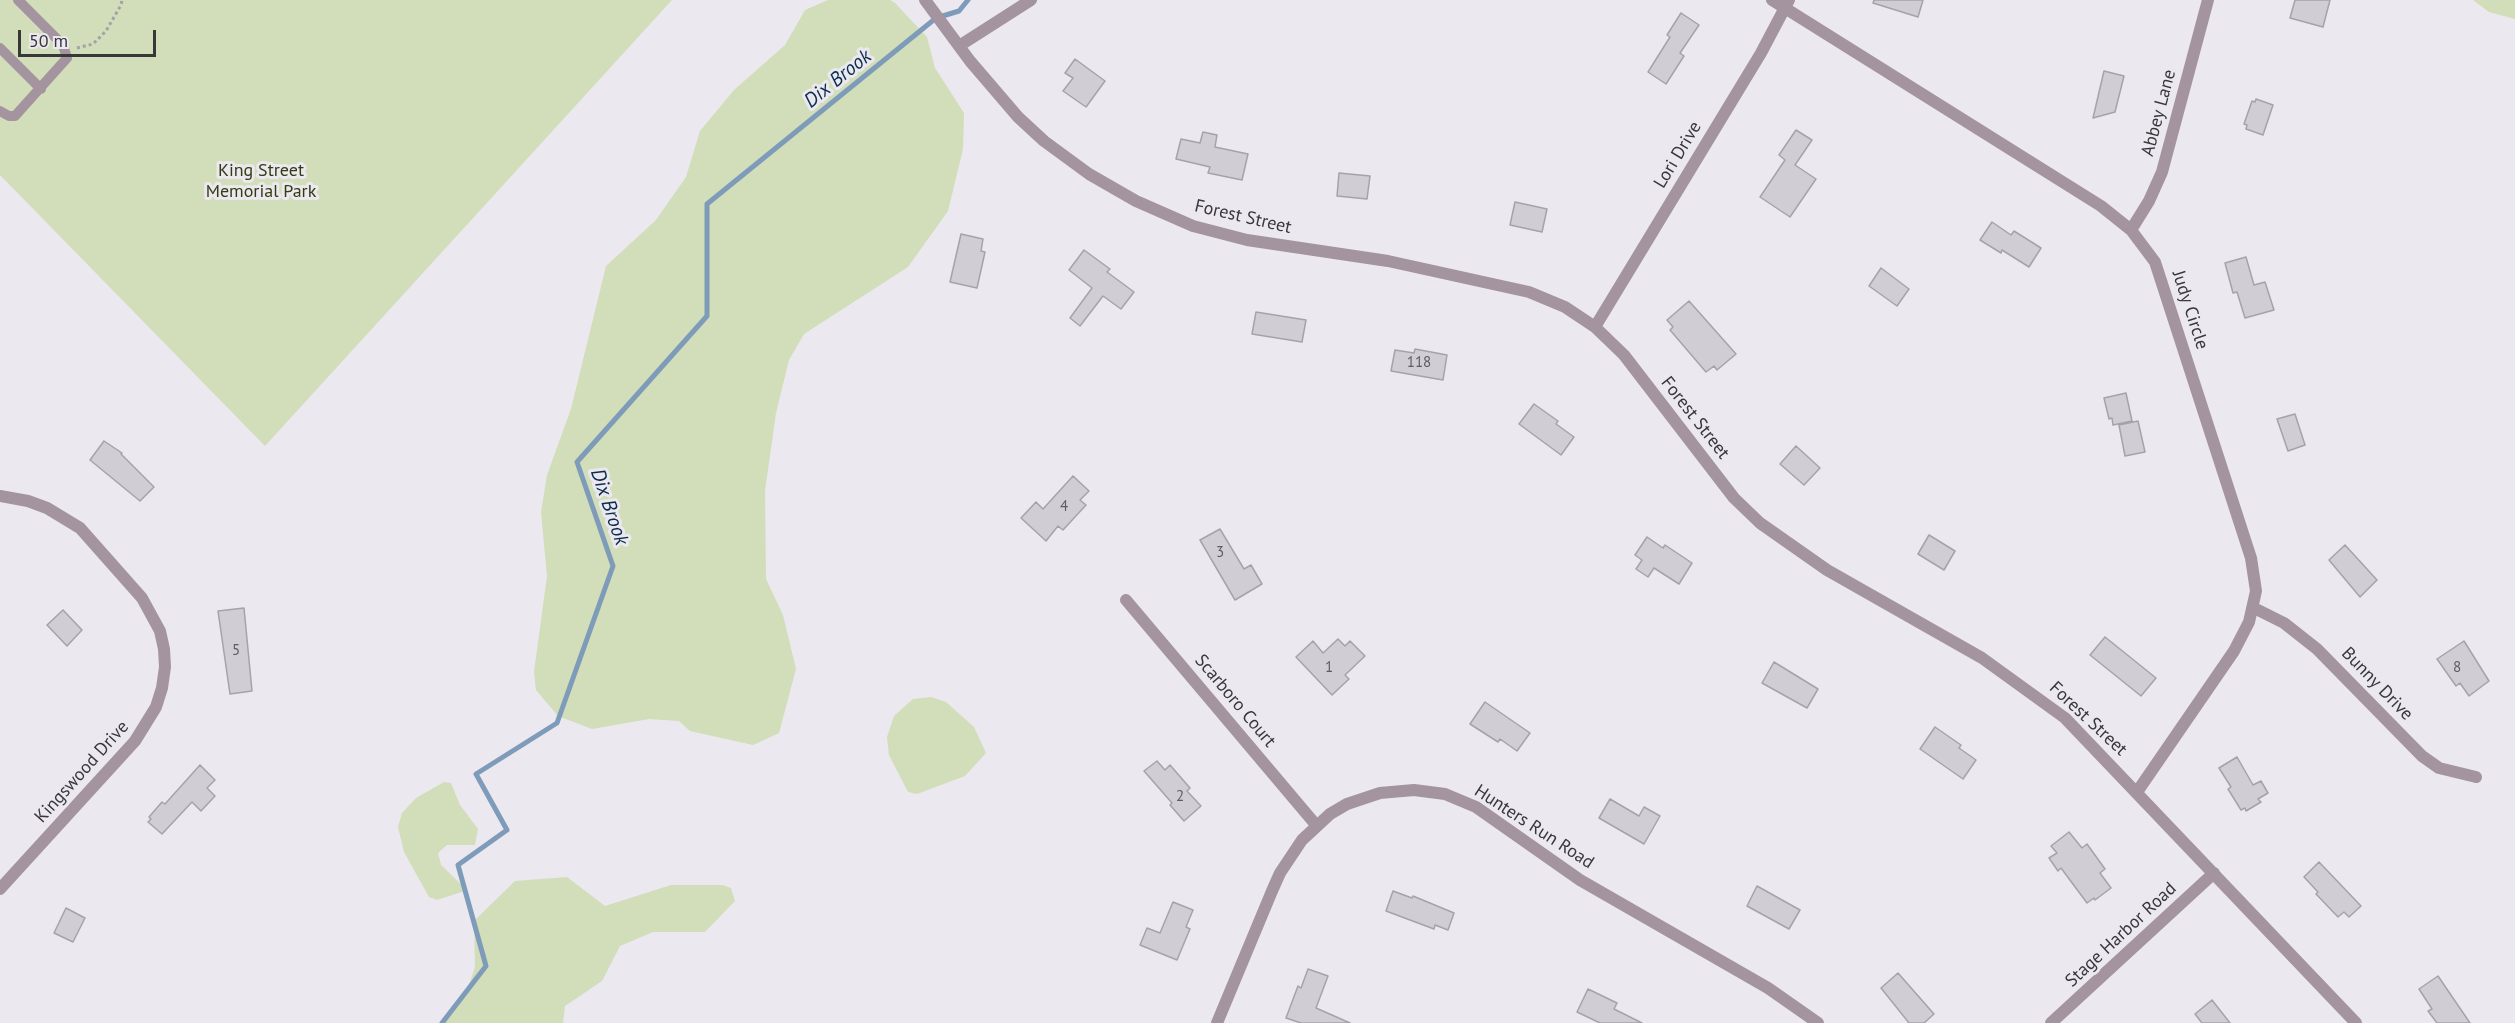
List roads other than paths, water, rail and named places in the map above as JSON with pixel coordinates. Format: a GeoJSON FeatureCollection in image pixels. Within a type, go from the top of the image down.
{"type":"FeatureCollection","features":[{"type":"Feature","properties":{"kind":"street"},"geometry":{"type":"LineString","coordinates":[[959,46],[1031,0]]}},
{"type":"Feature","properties":{"kind":"street","name":"Judy Circle"},"geometry":{"type":"LineString","coordinates":[[1772,0],[1787,4],[2102,206],[2131,230],[2148,251],[2161,276],[2251,558],[2256,591],[2253,608],[2234,651],[2137,792]]}},
{"type":"Feature","properties":{"kind":"street","name":"Abbey Lane"},"geometry":{"type":"LineString","coordinates":[[2131,230],[2149,201],[2162,172],[2208,0]]}},
{"type":"Feature","properties":{"kind":"street","name":"Forest Street"},"geometry":{"type":"LineString","coordinates":[[927,2],[959,46],[1018,117],[1044,141],[1089,174],[1136,201],[1193,226],[1247,240],[1388,261],[1493,282],[1529,292],[1565,307],[1595,327],[1624,355],[1734,498],[1760,523],[1827,570],[1982,658],[2065,718],[2356,1023]]}},
{"type":"Feature","properties":{"kind":"street","name":"Lori Drive"},"geometry":{"type":"LineString","coordinates":[[1595,327],[1761,53],[1787,4]]}},
{"type":"Feature","properties":{"kind":"street","name":"Kingswood Drive"},"geometry":{"type":"LineString","coordinates":[[0,496],[47,507],[80,528],[142,598],[160,631],[165,667],[156,707],[135,741],[0,890]]}},
{"type":"Feature","properties":{"kind":"street","name":"Scarboro Court"},"geometry":{"type":"LineString","coordinates":[[1126,600],[1316,825]]}},
{"type":"Feature","properties":{"kind":"street","name":"Bunny Drive"},"geometry":{"type":"LineString","coordinates":[[2253,608],[2284,623],[2317,649],[2422,756],[2439,768],[2476,777]]}},
{"type":"Feature","properties":{"kind":"street","name":"Hunters Run Road"},"geometry":{"type":"LineString","coordinates":[[1217,1023],[1280,873],[1302,840],[1316,825],[1347,804],[1380,793],[1414,790],[1445,794],[1460,799],[1490,816],[1580,880],[1768,988],[1818,1023]]}},
{"type":"Feature","properties":{"kind":"street","name":"Stage Harbor Road"},"geometry":{"type":"LineString","coordinates":[[2051,1023],[2214,873]]}},
{"type":"Feature","properties":{"kind":"lane"},"geometry":{"type":"LineString","coordinates":[[0,111],[9,117],[15,116],[67,58],[67,51],[18,0]]}},
{"type":"Feature","properties":{"kind":"lane"},"geometry":{"type":"LineString","coordinates":[[0,48],[40,89]]}},
{"type":"Feature","properties":{"kind":"waterway","name":"Dix Brook"},"geometry":{"type":"LineString","coordinates":[[442,1023],[486,966],[458,865],[507,830],[476,774],[557,723],[613,566],[577,462],[707,316],[707,204],[936,18],[959,11],[968,0]]}},
{"type":"Feature","properties":{"kind":"park label","name":"King Street Memorial Park"},"geometry":{"type":"Point","coordinates":[261,181]}}]}
